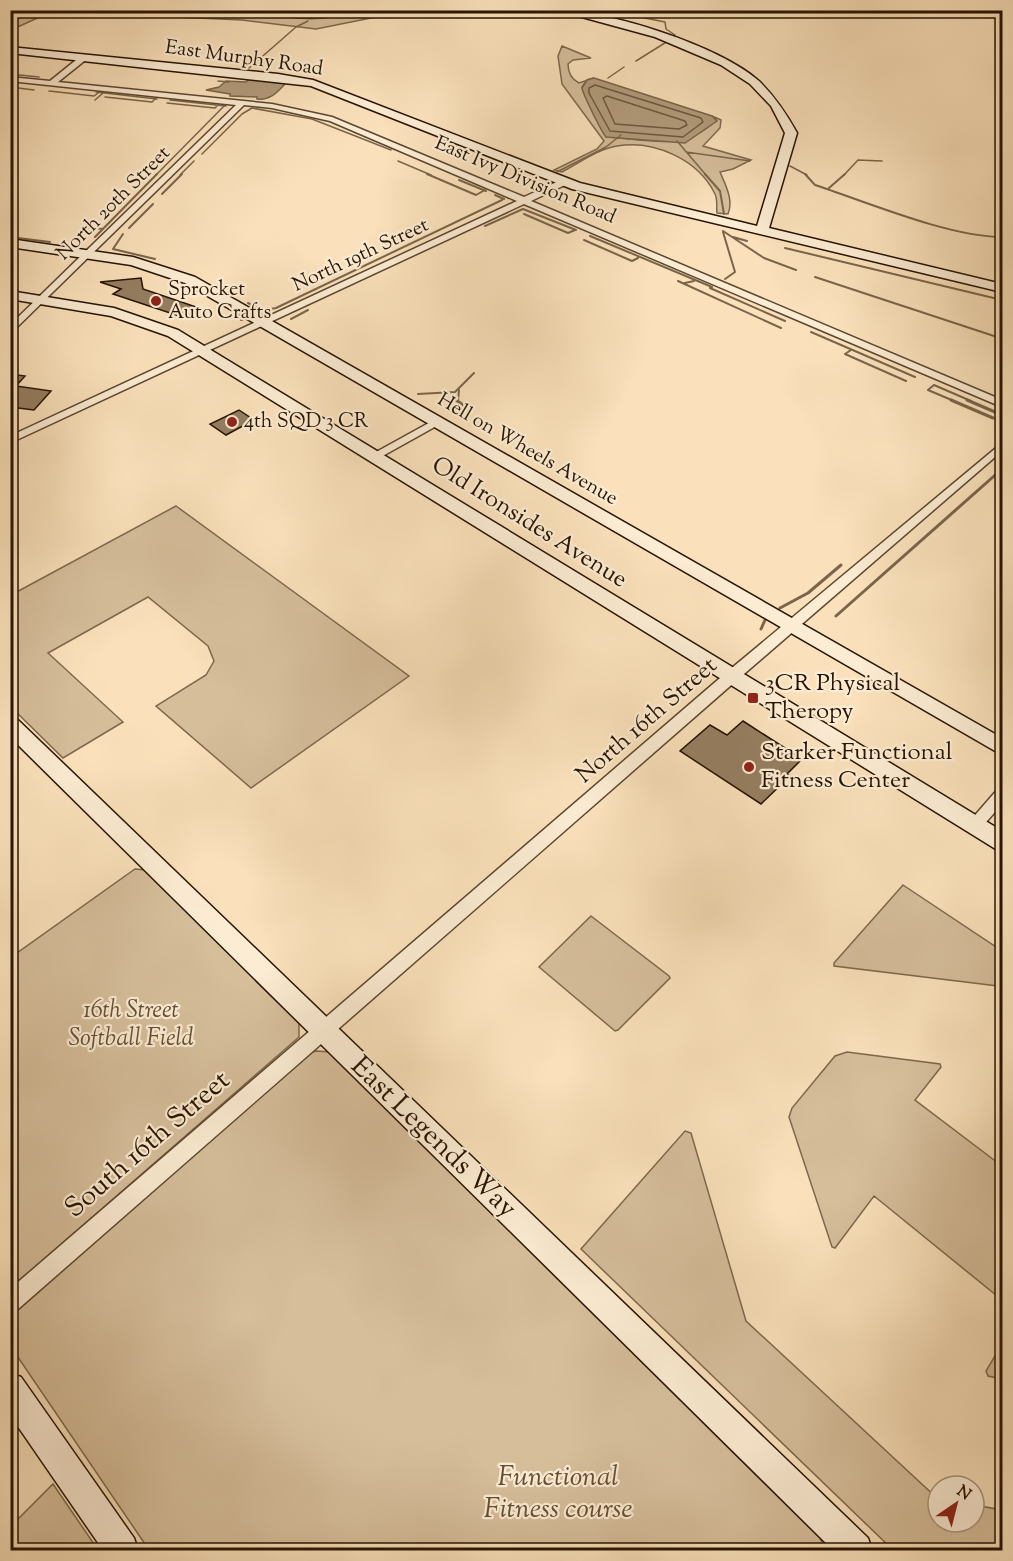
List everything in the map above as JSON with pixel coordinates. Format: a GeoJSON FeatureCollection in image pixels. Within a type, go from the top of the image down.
{"type":"FeatureCollection","features":[{"type":"Feature","properties":{"kind":"street"},"geometry":{"type":"LineString","coordinates":[[560,10],[655,34],[688,46],[744,75],[775,102],[785,117],[790,133],[762,230]]}},
{"type":"Feature","properties":{"kind":"street","name":"East Murphy Road"},"geometry":{"type":"LineString","coordinates":[[10,50],[278,77],[313,83],[587,190],[1002,288]]}},
{"type":"Feature","properties":{"kind":"street"},"geometry":{"type":"LineString","coordinates":[[52,83],[84,58]]}},
{"type":"Feature","properties":{"kind":"street","name":"East Ivy Division Road"},"geometry":{"type":"LineString","coordinates":[[10,79],[304,111],[344,123],[1002,404]]}},
{"type":"Feature","properties":{"kind":"street","name":"North 20th Street"},"geometry":{"type":"LineString","coordinates":[[10,331],[243,103]]}},
{"type":"Feature","properties":{"kind":"street","name":"North 19th Street"},"geometry":{"type":"LineString","coordinates":[[10,440],[564,182]]}},
{"type":"Feature","properties":{"kind":"street","name":"Hell on Wheels Avenue"},"geometry":{"type":"LineString","coordinates":[[10,243],[90,253],[133,261],[178,274],[1002,747]]}},
{"type":"Feature","properties":{"kind":"street","name":"Old Ironsides Avenue"},"geometry":{"type":"LineString","coordinates":[[10,295],[93,306],[127,315],[162,328],[202,350],[1002,842]]}},
{"type":"Feature","properties":{"kind":"street"},"geometry":{"type":"LineString","coordinates":[[375,456],[436,422]]}},
{"type":"Feature","properties":{"kind":"street","name":"North 16th Street"},"geometry":{"type":"LineString","coordinates":[[323,1030],[1002,446]]}},
{"type":"Feature","properties":{"kind":"street","name":"East Legends Way"},"geometry":{"type":"LineString","coordinates":[[10,724],[856,1551]]}},
{"type":"Feature","properties":{"kind":"street"},"geometry":{"type":"LineString","coordinates":[[975,825],[1002,794]]}},
{"type":"Feature","properties":{"kind":"street","name":"South 16th Street"},"geometry":{"type":"LineString","coordinates":[[10,1303],[323,1030]]}},
{"type":"Feature","properties":{"kind":"street"},"geometry":{"type":"LineString","coordinates":[[10,1388],[122,1551]]}},
{"type":"Feature","properties":{"kind":"green space"},"geometry":{"type":"Polygon","coordinates":[[[11,10],[279,10],[318,15],[332,11],[356,11],[376,17],[316,29],[242,20],[62,12],[44,15],[11,30],[11,10]]]}},
{"type":"Feature","properties":{"kind":"green space"},"geometry":{"type":"Polygon","coordinates":[[[562,46],[591,58],[573,60],[568,64],[569,70],[572,78],[579,83],[587,80],[582,87],[583,91],[606,137],[664,142],[678,140],[691,137],[704,130],[716,120],[712,116],[721,120],[720,128],[703,146],[751,160],[733,169],[720,172],[730,203],[728,214],[717,213],[715,194],[698,171],[674,155],[660,149],[646,146],[617,146],[596,153],[562,172],[554,170],[597,149],[604,141],[562,84],[558,56],[562,46]]]}},
{"type":"Feature","properties":{"kind":"green space"},"geometry":{"type":"Polygon","coordinates":[[[176,506],[409,676],[251,788],[156,706],[206,675],[214,661],[208,646],[148,597],[48,653],[123,722],[63,758],[11,707],[11,595],[176,506]]]}},
{"type":"Feature","properties":{"kind":"green space","name":"16th Street Softball Field"},"geometry":{"type":"Polygon","coordinates":[[[135,869],[146,870],[299,1020],[299,1037],[11,1288],[10,958],[135,869]]]}},
{"type":"Feature","properties":{"kind":"green space"},"geometry":{"type":"Polygon","coordinates":[[[903,885],[1002,951],[1002,989],[998,986],[834,966],[834,963],[903,885]]]}},
{"type":"Feature","properties":{"kind":"green space"},"geometry":{"type":"Polygon","coordinates":[[[591,916],[670,978],[615,1031],[539,967],[591,916]]]}},
{"type":"Feature","properties":{"kind":"green space","name":"Functional Fitness course"},"geometry":{"type":"Polygon","coordinates":[[[331,1052],[818,1532],[822,1543],[820,1550],[149,1550],[11,1347],[10,1313],[309,1053],[331,1052]]]}},
{"type":"Feature","properties":{"kind":"green space"},"geometry":{"type":"Polygon","coordinates":[[[847,1052],[940,1064],[941,1067],[915,1100],[1002,1166],[1002,1300],[874,1196],[835,1248],[832,1247],[789,1117],[792,1108],[835,1056],[847,1052]]]}},
{"type":"Feature","properties":{"kind":"green space"},"geometry":{"type":"Polygon","coordinates":[[[685,1131],[691,1133],[746,1321],[926,1488],[926,1534],[986,1534],[986,1507],[1002,1510],[1002,1550],[893,1550],[581,1249],[685,1131]]]}},
{"type":"Feature","properties":{"kind":"green space"},"geometry":{"type":"Polygon","coordinates":[[[1002,1344],[1002,1379],[988,1376],[986,1371],[1002,1344]]]}},
{"type":"Feature","properties":{"kind":"green space"},"geometry":{"type":"Polygon","coordinates":[[[53,1484],[98,1550],[11,1550],[11,1526],[53,1484]]]}},
{"type":"Feature","properties":{"kind":"water"},"geometry":{"type":"Polygon","coordinates":[[[250,78],[287,82],[274,95],[262,99],[230,96],[230,94],[206,90],[219,87],[226,81],[246,82],[250,78]]]}},
{"type":"Feature","properties":{"kind":"water"},"geometry":{"type":"Polygon","coordinates":[[[594,78],[712,116],[717,121],[685,143],[606,137],[582,88],[587,80],[594,78]]]}},
{"type":"Feature","properties":{"kind":"building","name":"Sprocket Auto Crafts"},"geometry":{"type":"Polygon","coordinates":[[[141,278],[143,289],[199,308],[185,318],[113,294],[121,289],[100,282],[141,278]]]}},
{"type":"Feature","properties":{"kind":"building"},"geometry":{"type":"Polygon","coordinates":[[[10,374],[25,376],[16,386],[51,391],[34,410],[10,407],[10,374]]]}},
{"type":"Feature","properties":{"kind":"building","name":"4th SQD 3 CR"},"geometry":{"type":"Polygon","coordinates":[[[239,410],[254,420],[226,435],[210,424],[239,410]]]}},
{"type":"Feature","properties":{"kind":"building","name":"Starker Functional Fitness Center"},"geometry":{"type":"Polygon","coordinates":[[[743,721],[802,759],[787,774],[790,776],[761,804],[680,751],[710,725],[727,735],[743,721]]]}},
{"type":"Feature","properties":{"kind":"waterway"},"geometry":{"type":"LineString","coordinates":[[10,23],[34,10]]}},
{"type":"Feature","properties":{"kind":"waterway"},"geometry":{"type":"LineString","coordinates":[[257,10],[306,19],[331,17],[356,10]]}},
{"type":"Feature","properties":{"kind":"waterway"},"geometry":{"type":"LineString","coordinates":[[624,10],[630,15],[665,22],[666,29],[675,35],[673,38]]}},
{"type":"Feature","properties":{"kind":"waterway"},"geometry":{"type":"LineString","coordinates":[[249,68],[296,27],[308,21]]}},
{"type":"Feature","properties":{"kind":"waterway"},"geometry":{"type":"LineString","coordinates":[[636,61],[668,41]]}},
{"type":"Feature","properties":{"kind":"waterway"},"geometry":{"type":"LineString","coordinates":[[608,78],[624,67]]}},
{"type":"Feature","properties":{"kind":"waterway"},"geometry":{"type":"LineString","coordinates":[[10,74],[39,77]]}},
{"type":"Feature","properties":{"kind":"waterway"},"geometry":{"type":"LineString","coordinates":[[218,81],[229,82]]}},
{"type":"Feature","properties":{"kind":"waterway"},"geometry":{"type":"LineString","coordinates":[[10,87],[34,90]]}},
{"type":"Feature","properties":{"kind":"waterway"},"geometry":{"type":"LineString","coordinates":[[49,91],[94,96],[98,93]]}},
{"type":"Feature","properties":{"kind":"waterway"},"geometry":{"type":"LineString","coordinates":[[96,92],[155,99]]}},
{"type":"Feature","properties":{"kind":"waterway"},"geometry":{"type":"LineString","coordinates":[[95,100],[103,93]]}},
{"type":"Feature","properties":{"kind":"waterway"},"geometry":{"type":"LineString","coordinates":[[105,97],[152,102],[155,99]]}},
{"type":"Feature","properties":{"kind":"waterway"},"geometry":{"type":"LineString","coordinates":[[170,100],[218,105]]}},
{"type":"Feature","properties":{"kind":"waterway"},"geometry":{"type":"LineString","coordinates":[[167,103],[215,108],[218,105]]}},
{"type":"Feature","properties":{"kind":"waterway"},"geometry":{"type":"LineString","coordinates":[[218,105],[224,106]]}},
{"type":"Feature","properties":{"kind":"waterway"},"geometry":{"type":"LineString","coordinates":[[156,175],[224,106]]}},
{"type":"Feature","properties":{"kind":"waterway"},"geometry":{"type":"LineString","coordinates":[[202,154],[242,114],[252,108],[312,119],[391,150]]}},
{"type":"Feature","properties":{"kind":"waterway"},"geometry":{"type":"LineString","coordinates":[[557,172],[606,147],[621,135]]}},
{"type":"Feature","properties":{"kind":"waterway"},"geometry":{"type":"LineString","coordinates":[[677,141],[686,152]]}},
{"type":"Feature","properties":{"kind":"waterway"},"geometry":{"type":"LineString","coordinates":[[686,152],[750,161]]}},
{"type":"Feature","properties":{"kind":"waterway"},"geometry":{"type":"LineString","coordinates":[[686,152],[706,175]]}},
{"type":"Feature","properties":{"kind":"waterway"},"geometry":{"type":"LineString","coordinates":[[845,174],[858,160],[882,161]]}},
{"type":"Feature","properties":{"kind":"waterway"},"geometry":{"type":"LineString","coordinates":[[180,175],[194,161]]}},
{"type":"Feature","properties":{"kind":"waterway"},"geometry":{"type":"LineString","coordinates":[[398,161],[431,175]]}},
{"type":"Feature","properties":{"kind":"waterway"},"geometry":{"type":"LineString","coordinates":[[790,166],[807,175]]}},
{"type":"Feature","properties":{"kind":"waterway"},"geometry":{"type":"LineString","coordinates":[[103,229],[157,174]]}},
{"type":"Feature","properties":{"kind":"waterway"},"geometry":{"type":"LineString","coordinates":[[162,194],[182,174]]}},
{"type":"Feature","properties":{"kind":"waterway"},"geometry":{"type":"LineString","coordinates":[[427,174],[476,195],[484,190]]}},
{"type":"Feature","properties":{"kind":"waterway"},"geometry":{"type":"LineString","coordinates":[[705,174],[720,191],[724,214]]}},
{"type":"Feature","properties":{"kind":"waterway"},"geometry":{"type":"LineString","coordinates":[[805,174],[815,185],[933,225],[1002,237]]}},
{"type":"Feature","properties":{"kind":"waterway"},"geometry":{"type":"LineString","coordinates":[[829,188],[845,174]]}},
{"type":"Feature","properties":{"kind":"waterway"},"geometry":{"type":"LineString","coordinates":[[459,180],[484,190]]}},
{"type":"Feature","properties":{"kind":"waterway"},"geometry":{"type":"LineString","coordinates":[[495,195],[504,199]]}},
{"type":"Feature","properties":{"kind":"waterway"},"geometry":{"type":"LineString","coordinates":[[260,311],[276,308],[502,200]]}},
{"type":"Feature","properties":{"kind":"waterway"},"geometry":{"type":"LineString","coordinates":[[129,228],[153,204]]}},
{"type":"Feature","properties":{"kind":"waterway"},"geometry":{"type":"LineString","coordinates":[[485,226],[523,209],[576,230]]}},
{"type":"Feature","properties":{"kind":"waterway"},"geometry":{"type":"LineString","coordinates":[[524,214],[568,233],[575,230]]}},
{"type":"Feature","properties":{"kind":"waterway"},"geometry":{"type":"LineString","coordinates":[[84,227],[103,229]]}},
{"type":"Feature","properties":{"kind":"waterway"},"geometry":{"type":"LineString","coordinates":[[95,237],[103,229]]}},
{"type":"Feature","properties":{"kind":"waterway"},"geometry":{"type":"LineString","coordinates":[[723,231],[764,258],[796,270]]}},
{"type":"Feature","properties":{"kind":"waterway"},"geometry":{"type":"LineString","coordinates":[[723,232],[735,272],[725,279]]}},
{"type":"Feature","properties":{"kind":"waterway"},"geometry":{"type":"LineString","coordinates":[[123,234],[113,249],[155,259]]}},
{"type":"Feature","properties":{"kind":"waterway"},"geometry":{"type":"LineString","coordinates":[[590,236],[712,287]]}},
{"type":"Feature","properties":{"kind":"waterway"},"geometry":{"type":"LineString","coordinates":[[10,237],[50,242]]}},
{"type":"Feature","properties":{"kind":"waterway"},"geometry":{"type":"LineString","coordinates":[[733,237],[747,241]]}},
{"type":"Feature","properties":{"kind":"waterway"},"geometry":{"type":"LineString","coordinates":[[584,240],[632,261],[638,258]]}},
{"type":"Feature","properties":{"kind":"waterway"},"geometry":{"type":"LineString","coordinates":[[785,248],[1002,300]]}},
{"type":"Feature","properties":{"kind":"waterway"},"geometry":{"type":"LineString","coordinates":[[815,277],[997,337],[1002,344]]}},
{"type":"Feature","properties":{"kind":"waterway"},"geometry":{"type":"LineString","coordinates":[[678,281],[781,328]]}},
{"type":"Feature","properties":{"kind":"waterway"},"geometry":{"type":"LineString","coordinates":[[685,283],[694,281]]}},
{"type":"Feature","properties":{"kind":"waterway"},"geometry":{"type":"LineString","coordinates":[[710,288],[785,321]]}},
{"type":"Feature","properties":{"kind":"waterway"},"geometry":{"type":"LineString","coordinates":[[248,303],[261,310]]}},
{"type":"Feature","properties":{"kind":"waterway"},"geometry":{"type":"LineString","coordinates":[[291,319],[308,310]]}},
{"type":"Feature","properties":{"kind":"waterway"},"geometry":{"type":"LineString","coordinates":[[811,332],[915,377]]}},
{"type":"Feature","properties":{"kind":"waterway"},"geometry":{"type":"LineString","coordinates":[[851,350],[845,354],[906,381]]}},
{"type":"Feature","properties":{"kind":"waterway"},"geometry":{"type":"LineString","coordinates":[[418,394],[455,392],[474,373]]}},
{"type":"Feature","properties":{"kind":"waterway"},"geometry":{"type":"LineString","coordinates":[[954,401],[928,390],[934,385],[971,401]]}},
{"type":"Feature","properties":{"kind":"waterway"},"geometry":{"type":"LineString","coordinates":[[458,401],[459,390]]}},
{"type":"Feature","properties":{"kind":"waterway"},"geometry":{"type":"LineString","coordinates":[[456,400],[466,407]]}},
{"type":"Feature","properties":{"kind":"waterway"},"geometry":{"type":"LineString","coordinates":[[951,400],[993,418]]}},
{"type":"Feature","properties":{"kind":"waterway"},"geometry":{"type":"LineString","coordinates":[[967,400],[1002,415]]}},
{"type":"Feature","properties":{"kind":"waterway"},"geometry":{"type":"LineString","coordinates":[[836,616],[1002,469]]}},
{"type":"Feature","properties":{"kind":"waterway"},"geometry":{"type":"LineString","coordinates":[[780,608],[808,593],[841,565]]}},
{"type":"Feature","properties":{"kind":"waterway"},"geometry":{"type":"LineString","coordinates":[[761,629],[765,620]]}},
{"type":"Feature","properties":{"kind":"place","name":"Sprocket Auto Crafts"},"geometry":{"type":"Point","coordinates":[156,301]}},
{"type":"Feature","properties":{"kind":"place","name":"4th SQD 3 CR"},"geometry":{"type":"Point","coordinates":[232,422]}},
{"type":"Feature","properties":{"kind":"place","name":"3CR Physical Theropy"},"geometry":{"type":"Point","coordinates":[753,698]}},
{"type":"Feature","properties":{"kind":"place","name":"Starker Functional Fitness Center"},"geometry":{"type":"Point","coordinates":[749,767]}}]}
